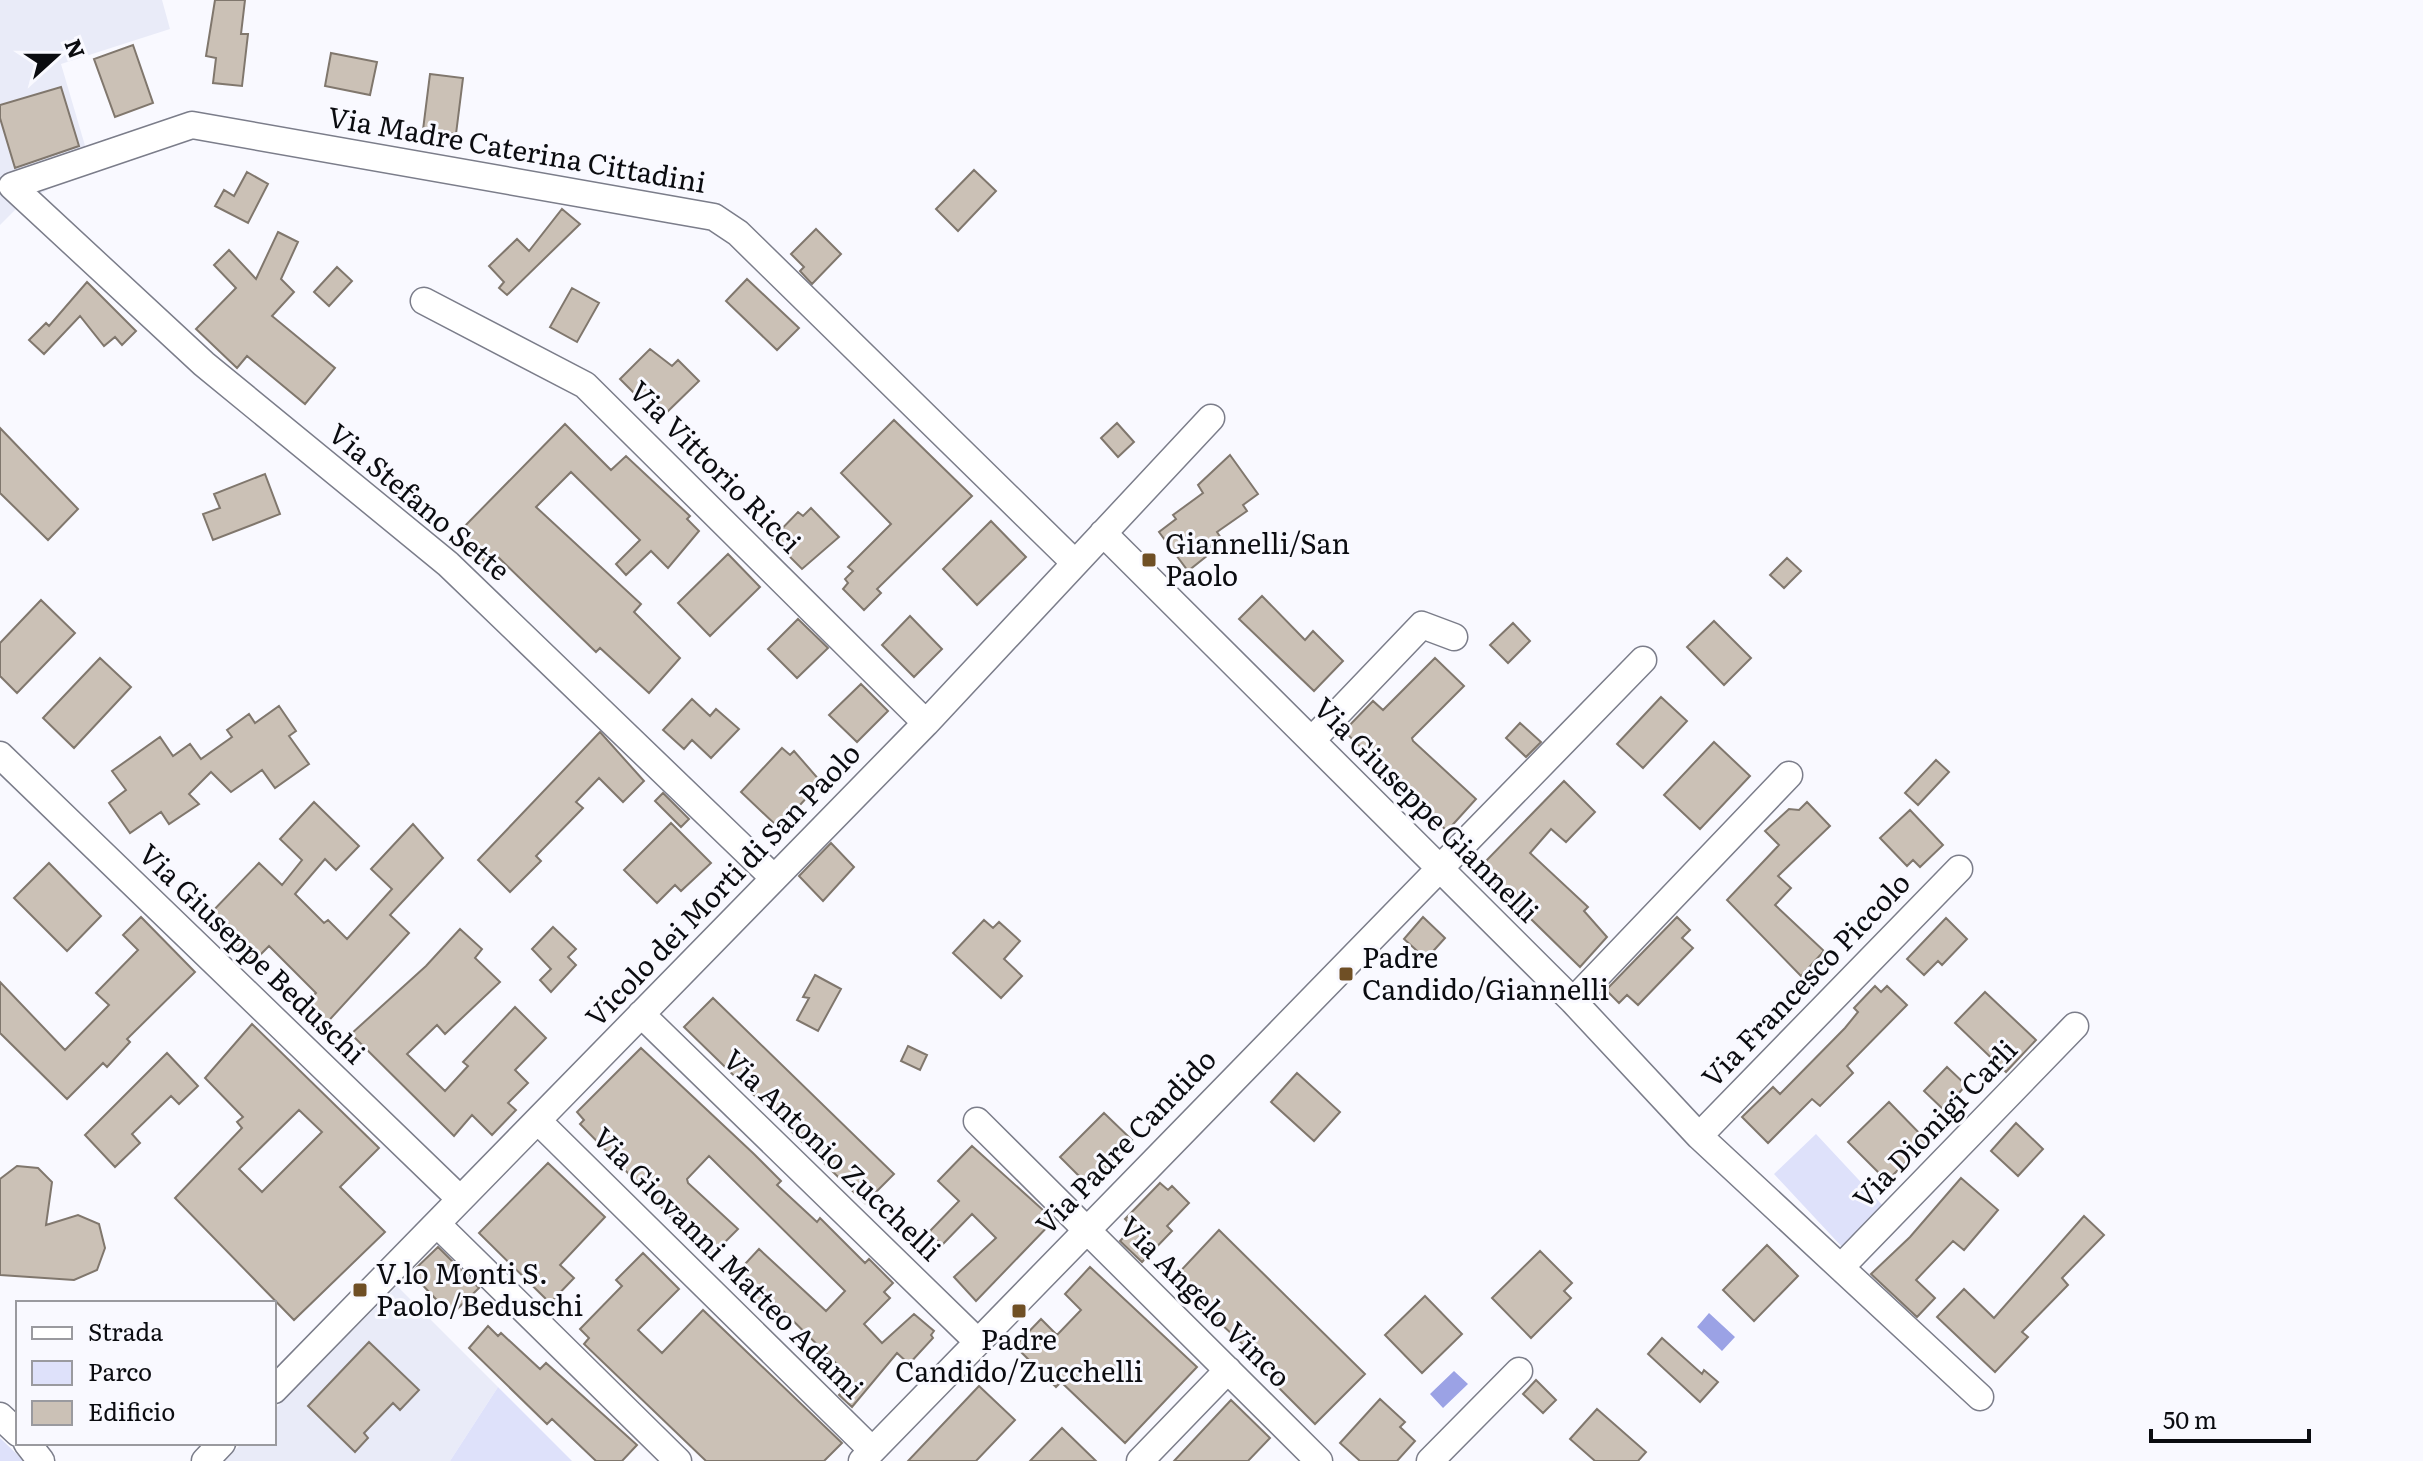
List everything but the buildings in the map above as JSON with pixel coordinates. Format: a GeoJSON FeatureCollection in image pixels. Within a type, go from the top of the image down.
{"type":"FeatureCollection","features":[{"type":"Feature","properties":{"kind":"street","name":"Via Madre Caterina Cittadini"},"geometry":{"type":"LineString","coordinates":[[12,186],[192,125],[714,217],[738,233],[1075,563]]}},
{"type":"Feature","properties":{"kind":"street","name":"Via Stefano Sette"},"geometry":{"type":"LineString","coordinates":[[12,186],[204,364],[448,564],[774,878]]}},
{"type":"Feature","properties":{"kind":"street","name":"Via Vittorio Ricci"},"geometry":{"type":"LineString","coordinates":[[424,301],[592,391],[926,723]]}},
{"type":"Feature","properties":{"kind":"street","name":"Vicolo dei Morti di San Paolo"},"geometry":{"type":"LineString","coordinates":[[276,1388],[926,723],[1211,418]]}},
{"type":"Feature","properties":{"kind":"street","name":"Via Giuseppe Giannelli"},"geometry":{"type":"LineString","coordinates":[[1103,533],[1438,870],[1573,1001],[1699,1136],[1980,1397]]}},
{"type":"Feature","properties":{"kind":"street"},"geometry":{"type":"LineString","coordinates":[[1312,740],[1422,625],[1454,637]]}},
{"type":"Feature","properties":{"kind":"street","name":"Via Padre Candido"},"geometry":{"type":"LineString","coordinates":[[867,1456],[1643,660]]}},
{"type":"Feature","properties":{"kind":"street","name":"Via Giuseppe Beduschi"},"geometry":{"type":"LineString","coordinates":[[0,755],[460,1199]]}},
{"type":"Feature","properties":{"kind":"street"},"geometry":{"type":"LineString","coordinates":[[1573,1001],[1789,775]]}},
{"type":"Feature","properties":{"kind":"street","name":"Via Francesco Piccolo"},"geometry":{"type":"LineString","coordinates":[[1699,1136],[1959,869]]}},
{"type":"Feature","properties":{"kind":"street","name":"Via Antonio Zucchelli"},"geometry":{"type":"LineString","coordinates":[[641,1014],[977,1341]]}},
{"type":"Feature","properties":{"kind":"street","name":"Via Dionigi Carli"},"geometry":{"type":"LineString","coordinates":[[1842,1266],[2075,1026]]}},
{"type":"Feature","properties":{"kind":"street","name":"Via Giovanni Matteo Adami"},"geometry":{"type":"LineString","coordinates":[[538,1121],[867,1456]]}},
{"type":"Feature","properties":{"kind":"street","name":"Via Angelo Vinco"},"geometry":{"type":"LineString","coordinates":[[977,1121],[1319,1461]]}},
{"type":"Feature","properties":{"kind":"street"},"geometry":{"type":"LineString","coordinates":[[437,1224],[678,1461]]}},
{"type":"Feature","properties":{"kind":"street"},"geometry":{"type":"LineString","coordinates":[[1140,1461],[1228,1370]]}},
{"type":"Feature","properties":{"kind":"street"},"geometry":{"type":"LineString","coordinates":[[1430,1461],[1519,1371]]}},
{"type":"Feature","properties":{"kind":"street"},"geometry":{"type":"LineString","coordinates":[[0,1416],[16,1431]]}},
{"type":"Feature","properties":{"kind":"street"},"geometry":{"type":"LineString","coordinates":[[29,1445],[41,1461]]}},
{"type":"Feature","properties":{"kind":"street"},"geometry":{"type":"LineString","coordinates":[[205,1461],[220,1445]]}},
{"type":"Feature","properties":{"kind":"shaded area"},"geometry":{"type":"Polygon","coordinates":[[[0,0],[162,0],[170,29],[61,64],[91,166],[20,205],[0,225],[0,0]]]}},
{"type":"Feature","properties":{"kind":"shaded area"},"geometry":{"type":"Polygon","coordinates":[[[397,1286],[498,1387],[450,1461],[224,1461],[240,1445],[276,1445],[276,1408],[397,1286]]]}},
{"type":"Feature","properties":{"kind":"green space"},"geometry":{"type":"Polygon","coordinates":[[[1816,1134],[1885,1208],[1843,1248],[1774,1174],[1816,1134]]]}},
{"type":"Feature","properties":{"kind":"green space"},"geometry":{"type":"Polygon","coordinates":[[[498,1387],[572,1461],[450,1461],[498,1387]]]}},
{"type":"Feature","properties":{"kind":"green space"},"geometry":{"type":"Polygon","coordinates":[[[0,1438],[24,1461],[0,1461],[0,1438]]]}},
{"type":"Feature","properties":{"kind":"water"},"geometry":{"type":"Polygon","coordinates":[[[1709,1313],[1735,1337],[1722,1351],[1697,1327],[1709,1313]]]}},
{"type":"Feature","properties":{"kind":"water"},"geometry":{"type":"Polygon","coordinates":[[[1454,1371],[1468,1384],[1443,1408],[1430,1394],[1454,1371]]]}},
{"type":"Feature","properties":{"kind":"place","name":"Giannelli/San Paolo"},"geometry":{"type":"Point","coordinates":[1149,560]}},
{"type":"Feature","properties":{"kind":"place","name":"Padre Candido/Giannelli"},"geometry":{"type":"Point","coordinates":[1346,974]}},
{"type":"Feature","properties":{"kind":"place","name":"V.lo Monti S. Paolo/Beduschi"},"geometry":{"type":"Point","coordinates":[360,1290]}},
{"type":"Feature","properties":{"kind":"place","name":"Padre Candido/Zucchelli"},"geometry":{"type":"Point","coordinates":[1019,1311]}}]}
